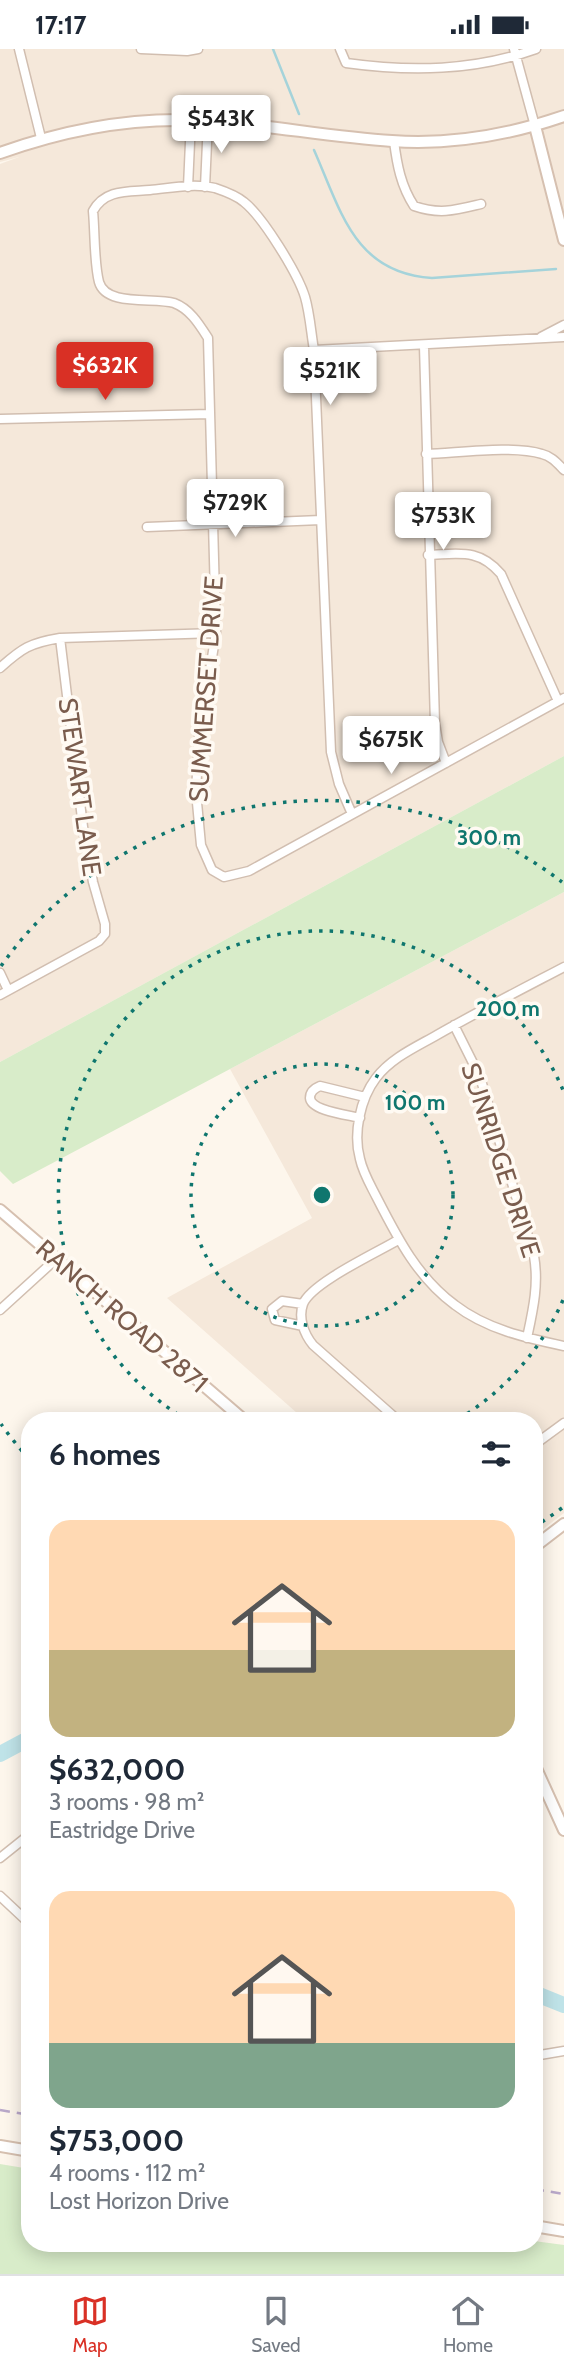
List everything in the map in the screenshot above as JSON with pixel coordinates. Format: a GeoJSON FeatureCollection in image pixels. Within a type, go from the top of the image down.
{"type":"FeatureCollection","features":[{"type":"Feature","properties":{"kind":"street"},"geometry":{"type":"LineString","coordinates":[[19,49],[41,138]]}},
{"type":"Feature","properties":{"kind":"street"},"geometry":{"type":"LineString","coordinates":[[141,49],[198,49]]}},
{"type":"Feature","properties":{"kind":"street"},"geometry":{"type":"LineString","coordinates":[[340,49],[346,63],[385,69],[427,70],[476,65],[536,49]]}},
{"type":"Feature","properties":{"kind":"street"},"geometry":{"type":"LineString","coordinates":[[515,53],[564,240]]}},
{"type":"Feature","properties":{"kind":"street"},"geometry":{"type":"LineString","coordinates":[[0,153],[41,138],[117,123],[191,120],[394,141],[436,141],[491,136],[564,117]]}},
{"type":"Feature","properties":{"kind":"street"},"geometry":{"type":"LineString","coordinates":[[191,120],[188,187],[216,188],[243,201],[254,211],[285,257],[305,298],[314,350],[331,751],[339,784],[352,814],[561,700],[501,573],[492,563],[478,555],[428,555]]}},
{"type":"Feature","properties":{"kind":"street"},"geometry":{"type":"LineString","coordinates":[[205,187],[208,121]]}},
{"type":"Feature","properties":{"kind":"street"},"geometry":{"type":"LineString","coordinates":[[394,141],[404,191],[414,206],[427,211],[446,212],[481,204]]}},
{"type":"Feature","properties":{"kind":"street","name":"SUMMERSET DRIVE"},"geometry":{"type":"LineString","coordinates":[[188,187],[119,193],[99,201],[93,211],[99,285],[108,295],[120,299],[155,300],[176,304],[195,318],[208,338],[216,633],[199,737],[196,792],[201,845],[208,863],[216,874],[224,877],[249,871],[352,814]]}},
{"type":"Feature","properties":{"kind":"street"},"geometry":{"type":"LineString","coordinates":[[541,337],[564,325]]}},
{"type":"Feature","properties":{"kind":"street"},"geometry":{"type":"LineString","coordinates":[[314,350],[564,337]]}},
{"type":"Feature","properties":{"kind":"street"},"geometry":{"type":"LineString","coordinates":[[424,346],[435,723],[438,742],[446,763]]}},
{"type":"Feature","properties":{"kind":"street"},"geometry":{"type":"LineString","coordinates":[[0,419],[210,414]]}},
{"type":"Feature","properties":{"kind":"street"},"geometry":{"type":"LineString","coordinates":[[426,454],[520,450],[551,458],[564,470]]}},
{"type":"Feature","properties":{"kind":"street"},"geometry":{"type":"LineString","coordinates":[[147,527],[321,520]]}},
{"type":"Feature","properties":{"kind":"street"},"geometry":{"type":"LineString","coordinates":[[0,669],[16,654],[35,642],[60,638],[216,633]]}},
{"type":"Feature","properties":{"kind":"street","name":"STEWART LANE"},"geometry":{"type":"LineString","coordinates":[[4,993],[99,941],[105,935],[105,924],[84,835],[60,638]]}},
{"type":"Feature","properties":{"kind":"street"},"geometry":{"type":"LineString","coordinates":[[563,1348],[482,1322],[456,1306],[418,1270],[398,1240],[360,1160],[358,1130],[365,1097],[377,1077],[402,1054],[564,967]]}},
{"type":"Feature","properties":{"kind":"street"},"geometry":{"type":"LineString","coordinates":[[0,973],[4,993]]}},
{"type":"Feature","properties":{"kind":"street","name":"SUNRIDGE DRIVE"},"geometry":{"type":"LineString","coordinates":[[454,1025],[480,1077],[534,1256],[537,1275],[527,1338]]}},
{"type":"Feature","properties":{"kind":"street"},"geometry":{"type":"LineString","coordinates":[[360,1118],[319,1108],[312,1104],[310,1096],[313,1089],[324,1086],[365,1097]]}},
{"type":"Feature","properties":{"kind":"street","name":"RANCH ROAD 2871"},"geometry":{"type":"LineString","coordinates":[[0,1210],[234,1412]]}},
{"type":"Feature","properties":{"kind":"street"},"geometry":{"type":"LineString","coordinates":[[389,1412],[313,1345],[303,1326],[303,1304],[314,1290],[325,1282],[398,1240]]}},
{"type":"Feature","properties":{"kind":"street"},"geometry":{"type":"LineString","coordinates":[[0,1310],[56,1259]]}},
{"type":"Feature","properties":{"kind":"street"},"geometry":{"type":"LineString","coordinates":[[303,1304],[282,1301],[272,1309],[275,1321],[303,1326]]}},
{"type":"Feature","properties":{"kind":"street"},"geometry":{"type":"LineString","coordinates":[[543,1438],[564,1423]]}},
{"type":"Feature","properties":{"kind":"street"},"geometry":{"type":"LineString","coordinates":[[543,1540],[564,1524]]}},
{"type":"Feature","properties":{"kind":"street"},"geometry":{"type":"LineString","coordinates":[[543,1784],[564,1831]]}},
{"type":"Feature","properties":{"kind":"street"},"geometry":{"type":"LineString","coordinates":[[0,1858],[21,1841]]}},
{"type":"Feature","properties":{"kind":"street"},"geometry":{"type":"LineString","coordinates":[[0,1896],[21,1916]]}},
{"type":"Feature","properties":{"kind":"street"},"geometry":{"type":"LineString","coordinates":[[543,2054],[564,2051]]}},
{"type":"Feature","properties":{"kind":"street"},"geometry":{"type":"LineString","coordinates":[[0,2146],[21,2150]]}},
{"type":"Feature","properties":{"kind":"street"},"geometry":{"type":"LineString","coordinates":[[543,2228],[564,2231]]}},
{"type":"Feature","properties":{"kind":"shaded area"},"geometry":{"type":"Polygon","coordinates":[[[0,49],[564,49],[564,756],[0,1062],[0,164],[19,157],[0,162],[0,49]]]}},
{"type":"Feature","properties":{"kind":"shaded area"},"geometry":{"type":"Polygon","coordinates":[[[564,892],[564,1513],[543,1529],[543,1412],[296,1412],[167,1298],[312,1218],[230,1069],[564,892]]]}},
{"type":"Feature","properties":{"kind":"green space"},"geometry":{"type":"Polygon","coordinates":[[[564,756],[564,892],[13,1184],[0,1171],[0,1062],[564,756]]]}},
{"type":"Feature","properties":{"kind":"green space"},"geometry":{"type":"Polygon","coordinates":[[[0,2164],[21,2168],[21,2252],[543,2252],[543,2242],[564,2245],[564,2274],[0,2274],[0,2164]]]}},
{"type":"Feature","properties":{"kind":"waterway"},"geometry":{"type":"LineString","coordinates":[[273,49],[299,114]]}},
{"type":"Feature","properties":{"kind":"waterway"},"geometry":{"type":"LineString","coordinates":[[314,150],[354,235],[384,264],[406,274],[432,278],[556,269]]}},
{"type":"Feature","properties":{"kind":"waterway"},"geometry":{"type":"LineString","coordinates":[[0,1754],[21,1743]]}},
{"type":"Feature","properties":{"kind":"waterway"},"geometry":{"type":"LineString","coordinates":[[543,1997],[564,2005]]}},
{"type":"Feature","properties":{"kind":"railway"},"geometry":{"type":"LineString","coordinates":[[0,2110],[21,2114]]}},
{"type":"Feature","properties":{"kind":"railway"},"geometry":{"type":"LineString","coordinates":[[543,2190],[564,2194]]}}]}
